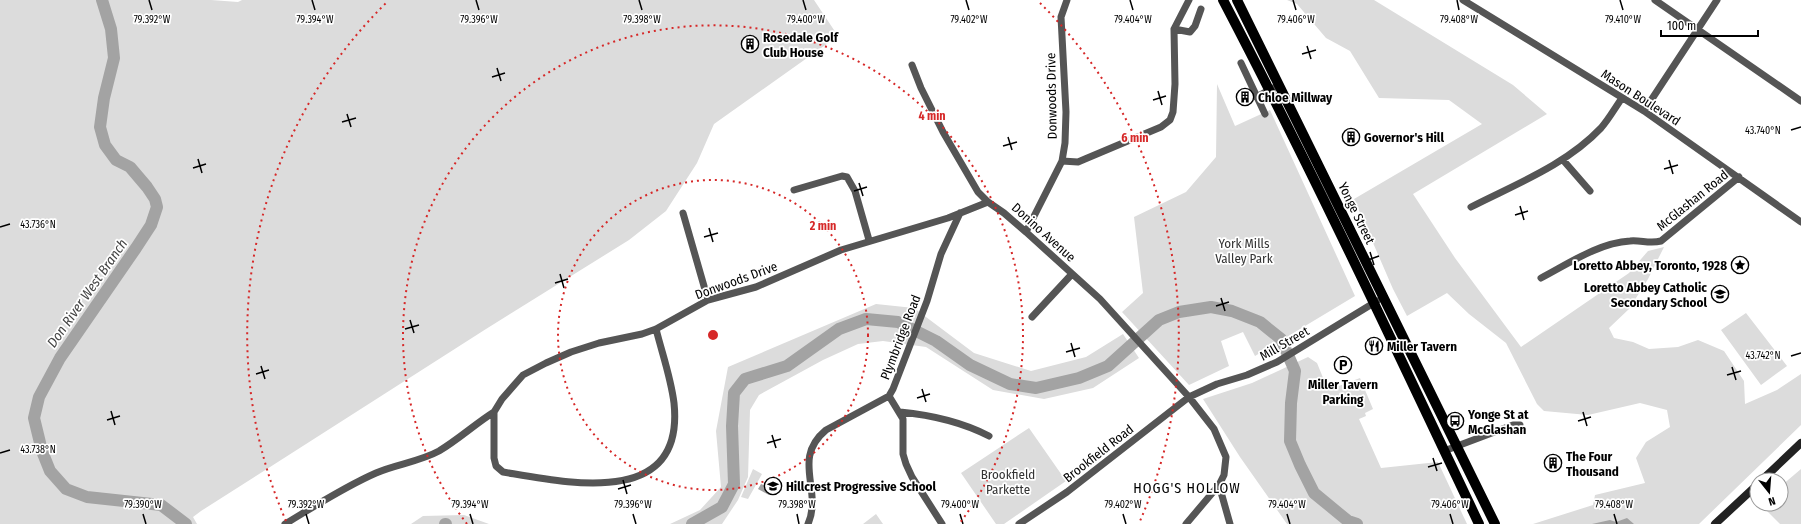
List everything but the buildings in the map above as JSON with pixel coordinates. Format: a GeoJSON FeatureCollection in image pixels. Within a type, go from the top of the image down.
{"type":"FeatureCollection","features":[{"type":"Feature","properties":{"kind":"main road","name":"Yonge Street"},"geometry":{"type":"LineString","coordinates":[[1223,0],[1374,303],[1479,524]]}},
{"type":"Feature","properties":{"kind":"main road","name":"Yonge Street"},"geometry":{"type":"LineString","coordinates":[[1237,0],[1494,523]]}},
{"type":"Feature","properties":{"kind":"main road"},"geometry":{"type":"LineString","coordinates":[[1770,472],[1801,443]]}},
{"type":"Feature","properties":{"kind":"main road"},"geometry":{"type":"LineString","coordinates":[[1715,524],[1749,492]]}},
{"type":"Feature","properties":{"kind":"street","name":"Donwoods Drive"},"geometry":{"type":"LineString","coordinates":[[1026,232],[1062,161],[1065,143],[1066,112],[1061,17],[1067,0]]}},
{"type":"Feature","properties":{"kind":"street"},"geometry":{"type":"LineString","coordinates":[[1062,161],[1078,162],[1086,160],[1161,127],[1170,120],[1173,112],[1175,84],[1174,29],[1189,0]]}},
{"type":"Feature","properties":{"kind":"street","name":"Mason Boulevard"},"geometry":{"type":"LineString","coordinates":[[1463,0],[1644,111],[1801,222]]}},
{"type":"Feature","properties":{"kind":"street"},"geometry":{"type":"LineString","coordinates":[[1655,0],[1801,101]]}},
{"type":"Feature","properties":{"kind":"street"},"geometry":{"type":"LineString","coordinates":[[1644,111],[1718,0]]}},
{"type":"Feature","properties":{"kind":"street"},"geometry":{"type":"LineString","coordinates":[[1174,29],[1190,32],[1195,26],[1201,9]]}},
{"type":"Feature","properties":{"kind":"street"},"geometry":{"type":"LineString","coordinates":[[1241,64],[1265,114]]}},
{"type":"Feature","properties":{"kind":"street","name":"Donino Avenue"},"geometry":{"type":"LineString","coordinates":[[912,65],[921,88],[943,132],[978,192],[988,202],[1004,213],[1026,232],[1100,299],[1189,397],[1212,425],[1224,451],[1226,468],[1220,485]]}},
{"type":"Feature","properties":{"kind":"street"},"geometry":{"type":"LineString","coordinates":[[1256,97],[1279,85]]}},
{"type":"Feature","properties":{"kind":"street"},"geometry":{"type":"LineString","coordinates":[[1471,207],[1564,160],[1602,127],[1622,98]]}},
{"type":"Feature","properties":{"kind":"street"},"geometry":{"type":"LineString","coordinates":[[1564,160],[1590,191]]}},
{"type":"Feature","properties":{"kind":"street"},"geometry":{"type":"LineString","coordinates":[[794,190],[842,176],[847,177],[855,191],[869,240]]}},
{"type":"Feature","properties":{"kind":"street","name":"McGlashan Road"},"geometry":{"type":"LineString","coordinates":[[1541,278],[1587,254],[1609,245],[1630,241],[1653,243],[1660,241],[1739,177]]}},
{"type":"Feature","properties":{"kind":"street","name":"Donwoods Drive"},"geometry":{"type":"LineString","coordinates":[[286,524],[327,498],[371,475],[418,460],[438,451],[461,437],[494,412],[502,399],[523,376],[546,363],[599,343],[642,334],[656,329],[708,300],[756,287],[785,275],[812,261],[869,240],[960,214],[988,202]]}},
{"type":"Feature","properties":{"kind":"street"},"geometry":{"type":"LineString","coordinates":[[684,213],[708,300]]}},
{"type":"Feature","properties":{"kind":"street","name":"Plymbridge Road"},"geometry":{"type":"LineString","coordinates":[[808,524],[811,518],[812,501],[808,457],[810,451],[817,438],[838,422],[889,396],[908,354],[923,309],[927,302],[941,254],[960,214]]}},
{"type":"Feature","properties":{"kind":"street"},"geometry":{"type":"LineString","coordinates":[[1032,317],[1072,274]]}},
{"type":"Feature","properties":{"kind":"street","name":"Mill Street"},"geometry":{"type":"LineString","coordinates":[[1189,397],[1217,384],[1247,375],[1277,362],[1384,297]]}},
{"type":"Feature","properties":{"kind":"street"},"geometry":{"type":"LineString","coordinates":[[494,412],[494,458],[496,466],[503,472],[594,484],[623,481],[647,473],[662,461],[669,445],[673,429],[674,404],[670,381],[656,329]]}},
{"type":"Feature","properties":{"kind":"street"},"geometry":{"type":"LineString","coordinates":[[889,396],[903,419],[903,454],[906,464],[912,478],[942,524]]}},
{"type":"Feature","properties":{"kind":"street","name":"Brookfield Road"},"geometry":{"type":"LineString","coordinates":[[1019,524],[1067,492],[1189,397]]}},
{"type":"Feature","properties":{"kind":"street"},"geometry":{"type":"LineString","coordinates":[[900,412],[952,420],[988,436]]}},
{"type":"Feature","properties":{"kind":"street"},"geometry":{"type":"LineString","coordinates":[[1444,451],[1513,425],[1520,425]]}},
{"type":"Feature","properties":{"kind":"street"},"geometry":{"type":"LineString","coordinates":[[1186,524],[1220,485]]}},
{"type":"Feature","properties":{"kind":"street"},"geometry":{"type":"LineString","coordinates":[[1220,485],[1230,524]]}},
{"type":"Feature","properties":{"kind":"green space"},"geometry":{"type":"Polygon","coordinates":[[[0,0],[211,0],[238,2],[242,0],[814,0],[838,36],[714,124],[697,163],[666,211],[629,240],[486,329],[201,511],[193,517],[197,524],[0,524],[0,0]]]}},
{"type":"Feature","properties":{"kind":"green space"},"geometry":{"type":"Polygon","coordinates":[[[1287,0],[1374,0],[1513,85],[1547,114],[1413,194],[1455,258],[1521,347],[1629,273],[1648,251],[1664,247],[1648,279],[1629,309],[1609,328],[1614,338],[1633,342],[1649,349],[1678,347],[1698,340],[1724,351],[1744,381],[1745,404],[1777,390],[1801,374],[1801,425],[1753,472],[1749,472],[1749,475],[1699,524],[1533,524],[1593,505],[1595,495],[1645,483],[1636,458],[1646,442],[1670,427],[1667,410],[1640,403],[1588,415],[1544,411],[1537,404],[1506,343],[1469,314],[1447,293],[1407,316],[1393,289],[1354,199],[1482,124],[1449,100],[1379,98],[1350,51],[1326,38],[1297,4],[1287,0]]]}},
{"type":"Feature","properties":{"kind":"green space","name":"York Mills Valley Park"},"geometry":{"type":"Polygon","coordinates":[[[1217,84],[1235,126],[1270,110],[1355,296],[1255,356],[1243,332],[1221,341],[1229,366],[1189,385],[1122,312],[1143,293],[1134,217],[1186,192],[1216,157],[1217,84]]]}},
{"type":"Feature","properties":{"kind":"green space"},"geometry":{"type":"Polygon","coordinates":[[[876,304],[914,308],[974,353],[1031,371],[1086,357],[1123,334],[1139,358],[1093,388],[1044,399],[993,390],[926,347],[883,341],[858,344],[823,360],[759,395],[750,410],[748,477],[738,500],[722,524],[670,524],[700,510],[721,487],[716,431],[728,367],[876,304]]]}},
{"type":"Feature","properties":{"kind":"green space"},"geometry":{"type":"Polygon","coordinates":[[[1746,313],[1787,366],[1761,385],[1721,330],[1746,313]]]}},
{"type":"Feature","properties":{"kind":"green space"},"geometry":{"type":"Polygon","coordinates":[[[1308,357],[1317,363],[1328,390],[1360,378],[1373,409],[1365,413],[1366,416],[1359,419],[1381,468],[1438,462],[1467,524],[1287,524],[1240,457],[1203,399],[1252,383],[1308,357]]]}},
{"type":"Feature","properties":{"kind":"green space","name":"Brookfield Parkette"},"geometry":{"type":"Polygon","coordinates":[[[1029,428],[1066,481],[1004,524],[996,524],[961,473],[1029,428]]]}},
{"type":"Feature","properties":{"kind":"green space"},"geometry":{"type":"Polygon","coordinates":[[[753,469],[762,474],[748,499],[741,497],[753,469]]]}},
{"type":"Feature","properties":{"kind":"green space"},"geometry":{"type":"Polygon","coordinates":[[[1801,469],[1801,524],[1780,524],[1768,512],[1789,512],[1789,479],[1801,469]]]}},
{"type":"Feature","properties":{"kind":"green space"},"geometry":{"type":"Polygon","coordinates":[[[876,514],[883,524],[863,524],[876,514]]]}},
{"type":"Feature","properties":{"kind":"green space"},"geometry":{"type":"Polygon","coordinates":[[[464,515],[489,524],[411,524],[423,516],[464,515]]]}},
{"type":"Feature","properties":{"kind":"shaded area"},"geometry":{"type":"Polygon","coordinates":[[[761,484],[772,489],[769,495],[758,489],[761,484]]]}},
{"type":"Feature","properties":{"kind":"shaded area"},"geometry":{"type":"Polygon","coordinates":[[[1627,518],[1634,524],[1592,524],[1610,520],[1616,522],[1627,518]]]}},
{"type":"Feature","properties":{"kind":"waterway","name":"Don River West Branch"},"geometry":{"type":"LineString","coordinates":[[102,0],[111,29],[114,58],[104,98],[100,127],[105,145],[116,160],[130,167],[147,187],[155,199],[157,207],[151,225],[60,358],[39,397],[34,418],[42,451],[50,471],[66,489],[87,497],[161,505],[186,524]]}},
{"type":"Feature","properties":{"kind":"waterway","name":"Don River West Branch"},"geometry":{"type":"LineString","coordinates":[[692,524],[722,507],[734,484],[732,426],[734,393],[745,379],[787,366],[839,329],[866,319],[898,322],[936,341],[970,365],[1010,384],[1036,388],[1079,378],[1108,366],[1159,320],[1179,312],[1211,307],[1232,311],[1260,322],[1281,339],[1295,371],[1291,403],[1290,441],[1314,493],[1348,521],[1357,524]]}},
{"type":"Feature","properties":{"kind":"place","name":"Rosedale Golf Club House"},"geometry":{"type":"Point","coordinates":[750,44]}},
{"type":"Feature","properties":{"kind":"place","name":"Chloe Millway"},"geometry":{"type":"Point","coordinates":[1245,97]}},
{"type":"Feature","properties":{"kind":"place","name":"Governor's Hill"},"geometry":{"type":"Point","coordinates":[1351,137]}},
{"type":"Feature","properties":{"kind":"place","name":"Loretto Abbey, Toronto, 1928"},"geometry":{"type":"Point","coordinates":[1740,265]}},
{"type":"Feature","properties":{"kind":"place","name":"Loretto Abbey Catholic Secondary School"},"geometry":{"type":"Point","coordinates":[1720,294]}},
{"type":"Feature","properties":{"kind":"place","name":"Miller Tavern"},"geometry":{"type":"Point","coordinates":[1374,346]}},
{"type":"Feature","properties":{"kind":"place","name":"Miller Tavern Parking"},"geometry":{"type":"Point","coordinates":[1343,365]}},
{"type":"Feature","properties":{"kind":"place","name":"Yonge St at McGlashan"},"geometry":{"type":"Point","coordinates":[1455,421]}},
{"type":"Feature","properties":{"kind":"place","name":"The Four Thousand"},"geometry":{"type":"Point","coordinates":[1553,463]}},
{"type":"Feature","properties":{"kind":"place","name":"Hillcrest Progressive School"},"geometry":{"type":"Point","coordinates":[773,486]}},
{"type":"Feature","properties":{"kind":"district","name":"HOGG'S HOLLOW"},"geometry":{"type":"Point","coordinates":[1187,488]}}]}
